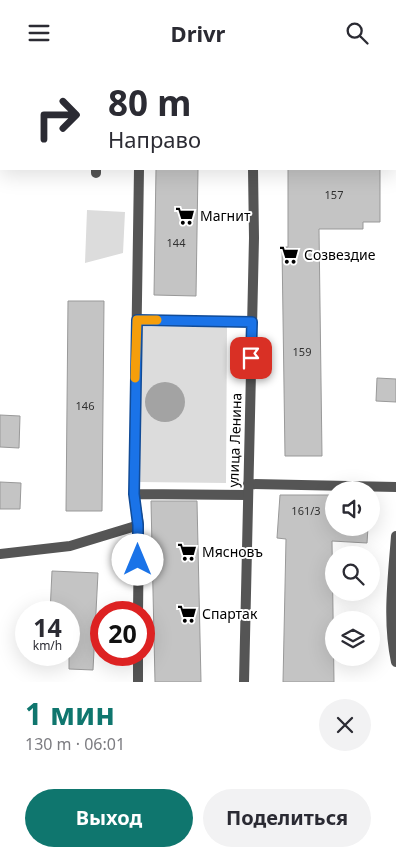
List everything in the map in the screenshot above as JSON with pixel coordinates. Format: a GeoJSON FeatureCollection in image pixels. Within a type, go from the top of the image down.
{"type":"FeatureCollection","features":[{"type":"Feature","properties":{"kind":"street"},"geometry":{"type":"LineString","coordinates":[[138,601],[138,525],[134,494],[139,170]]}},
{"type":"Feature","properties":{"kind":"street","name":"улица Ленина"},"geometry":{"type":"LineString","coordinates":[[244,682],[254,170]]}},
{"type":"Feature","properties":{"kind":"street"},"geometry":{"type":"LineString","coordinates":[[137,320],[252,322]]}},
{"type":"Feature","properties":{"kind":"street"},"geometry":{"type":"LineString","coordinates":[[248,484],[396,487]]}},
{"type":"Feature","properties":{"kind":"street"},"geometry":{"type":"LineString","coordinates":[[134,494],[248,495]]}},
{"type":"Feature","properties":{"kind":"street"},"geometry":{"type":"LineString","coordinates":[[0,554],[70,546],[138,525]]}},
{"type":"Feature","properties":{"kind":"street"},"geometry":{"type":"LineString","coordinates":[[396,536],[391,612],[393,647],[396,661]]}},
{"type":"Feature","properties":{"kind":"street"},"geometry":{"type":"LineString","coordinates":[[138,666],[138,682]]}},
{"type":"Feature","properties":{"kind":"shaded area"},"geometry":{"type":"Polygon","coordinates":[[[87,210],[125,212],[123,253],[85,263],[87,210]]]}},
{"type":"Feature","properties":{"kind":"shaded area"},"geometry":{"type":"Polygon","coordinates":[[[141,327],[227,327],[226,483],[139,482],[141,327]]]}},
{"type":"Feature","properties":{"kind":"shaded area"},"geometry":{"type":"Polygon","coordinates":[[[169,382],[176,385],[182,391],[185,402],[184,410],[176,419],[169,422],[161,422],[154,419],[146,410],[145,398],[148,391],[157,383],[169,382]]]}},
{"type":"Feature","properties":{"kind":"building"},"geometry":{"type":"Polygon","coordinates":[[[156,170],[198,170],[196,296],[154,295],[156,170]]]}},
{"type":"Feature","properties":{"kind":"building"},"geometry":{"type":"Polygon","coordinates":[[[288,170],[380,170],[380,222],[363,222],[363,229],[319,229],[322,456],[285,456],[282,247],[288,247],[288,170]]]}},
{"type":"Feature","properties":{"kind":"building"},"geometry":{"type":"Polygon","coordinates":[[[68,301],[104,301],[102,511],[66,511],[68,301]]]}},
{"type":"Feature","properties":{"kind":"building"},"geometry":{"type":"Polygon","coordinates":[[[377,378],[396,379],[396,402],[376,401],[377,378]]]}},
{"type":"Feature","properties":{"kind":"building"},"geometry":{"type":"Polygon","coordinates":[[[0,415],[20,416],[19,448],[0,447],[0,415]]]}},
{"type":"Feature","properties":{"kind":"building"},"geometry":{"type":"Polygon","coordinates":[[[0,482],[21,483],[20,509],[0,509],[0,482]]]}},
{"type":"Feature","properties":{"kind":"building"},"geometry":{"type":"Polygon","coordinates":[[[280,495],[325,495],[325,536],[367,536],[367,543],[332,541],[332,546],[325,546],[325,601],[333,601],[333,611],[325,611],[325,666],[334,666],[334,682],[283,682],[286,539],[277,538],[280,495]]]}},
{"type":"Feature","properties":{"kind":"building"},"geometry":{"type":"Polygon","coordinates":[[[151,501],[197,501],[201,682],[155,682],[155,601],[153,601],[151,501]]]}},
{"type":"Feature","properties":{"kind":"building"},"geometry":{"type":"Polygon","coordinates":[[[52,571],[98,573],[97,601],[90,601],[90,666],[93,666],[93,670],[69,669],[69,666],[80,666],[80,601],[51,601],[52,571]]]}},
{"type":"Feature","properties":{"kind":"slow traffic"},"geometry":{"type":"LineString","coordinates":[[135,378],[137,320],[157,320]]}},
{"type":"Feature","properties":{"kind":"place","name":"Магнит"},"geometry":{"type":"Point","coordinates":[185,216]}},
{"type":"Feature","properties":{"kind":"place","name":"Созвездие"},"geometry":{"type":"Point","coordinates":[289,255]}},
{"type":"Feature","properties":{"kind":"place","name":"Мясновъ"},"geometry":{"type":"Point","coordinates":[187,552]}},
{"type":"Feature","properties":{"kind":"place","name":"Спартак"},"geometry":{"type":"Point","coordinates":[187,614]}},
{"type":"Feature","properties":{"kind":"route"},"geometry":{"type":"LineString","coordinates":[[138,560],[138,525],[134,494],[137,320],[252,322],[251,358]]}}]}
